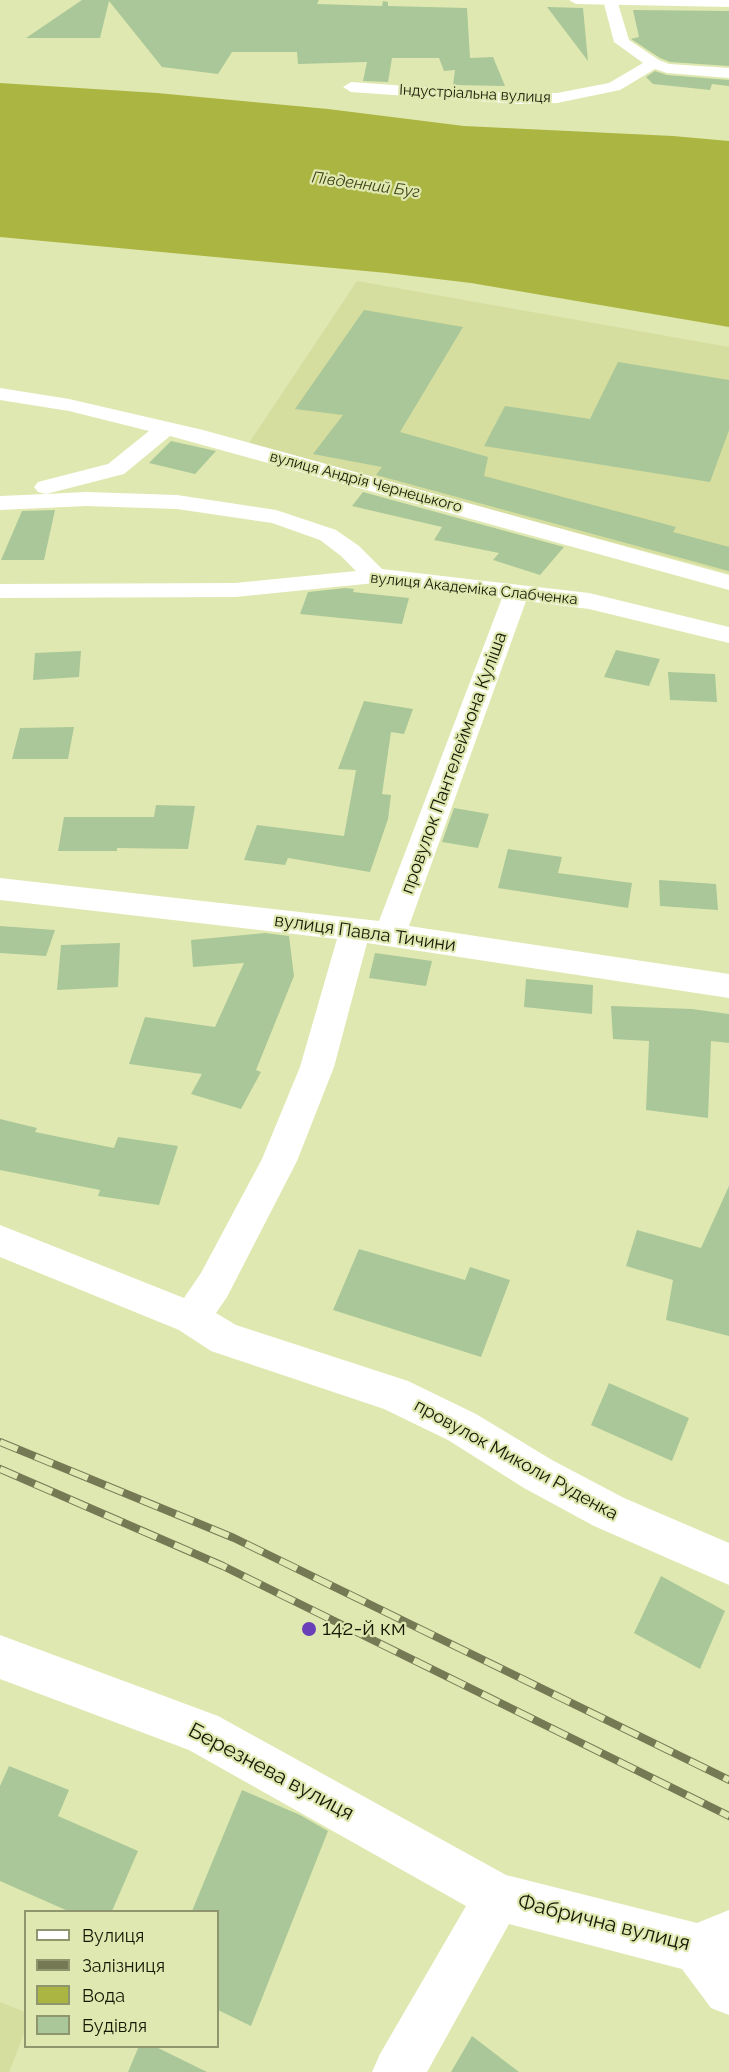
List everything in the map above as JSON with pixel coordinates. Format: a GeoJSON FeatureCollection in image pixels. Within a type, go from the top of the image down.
{"type":"FeatureCollection","features":[{"type":"Feature","properties":{"kind":"street"},"geometry":{"type":"LineString","coordinates":[[576,0],[729,3]]}},
{"type":"Feature","properties":{"kind":"street"},"geometry":{"type":"LineString","coordinates":[[610,1],[622,42],[654,63],[667,68],[729,73]]}},
{"type":"Feature","properties":{"kind":"street","name":"Індустріальна вулиця"},"geometry":{"type":"LineString","coordinates":[[351,87],[520,99],[557,98],[614,87],[654,63]]}},
{"type":"Feature","properties":{"kind":"street","name":"вулиця Андрія Чернецького"},"geometry":{"type":"LineString","coordinates":[[0,394],[69,405],[195,435],[729,583]]}},
{"type":"Feature","properties":{"kind":"street"},"geometry":{"type":"LineString","coordinates":[[0,496],[116,469],[165,429]]}},
{"type":"Feature","properties":{"kind":"street"},"geometry":{"type":"LineString","coordinates":[[0,503],[86,499],[177,502],[276,517],[328,535],[350,551],[375,576]]}},
{"type":"Feature","properties":{"kind":"street","name":"вулиця Академіка Слабченка"},"geometry":{"type":"LineString","coordinates":[[0,591],[235,590],[375,576],[589,601],[729,635]]}},
{"type":"Feature","properties":{"kind":"street","name":"провулок Пантелеймона Куліша"},"geometry":{"type":"LineString","coordinates":[[390,934],[517,591]]}},
{"type":"Feature","properties":{"kind":"street","name":"вулиця Павла Тичини"},"geometry":{"type":"LineString","coordinates":[[0,889],[390,934],[729,986]]}},
{"type":"Feature","properties":{"kind":"street"},"geometry":{"type":"LineString","coordinates":[[192,1318],[214,1285],[279,1161],[317,1067],[355,930]]}},
{"type":"Feature","properties":{"kind":"street","name":"провулок Миколи Руденка"},"geometry":{"type":"LineString","coordinates":[[0,1241],[192,1318],[225,1339],[393,1394],[462,1426],[538,1474],[609,1512],[729,1564]]}},
{"type":"Feature","properties":{"kind":"street","name":"Березнева вулиця"},"geometry":{"type":"LineString","coordinates":[[0,1657],[202,1732],[498,1897]]}},
{"type":"Feature","properties":{"kind":"street","name":"Фабрична вулиця"},"geometry":{"type":"LineString","coordinates":[[398,2072],[498,1897],[713,1942]]}},
{"type":"Feature","properties":{"kind":"street"},"geometry":{"type":"LineString","coordinates":[[713,1942],[729,1990]]}},
{"type":"Feature","properties":{"kind":"shaded area"},"geometry":{"type":"Polygon","coordinates":[[[357,281],[729,347],[729,573],[247,446],[357,281]]]}},
{"type":"Feature","properties":{"kind":"shaded area"},"geometry":{"type":"Polygon","coordinates":[[[0,2002],[24,2012],[24,2034],[9,2072],[0,2072],[0,2002]]]}},
{"type":"Feature","properties":{"kind":"water","name":"Південний Буг"},"geometry":{"type":"Polygon","coordinates":[[[0,83],[157,93],[328,109],[464,126],[673,136],[729,141],[729,327],[471,283],[0,237],[0,83]]]}},
{"type":"Feature","properties":{"kind":"building"},"geometry":{"type":"Polygon","coordinates":[[[82,0],[319,0],[317,4],[382,6],[383,1],[388,2],[388,6],[467,8],[470,58],[493,57],[505,86],[453,85],[455,70],[444,71],[439,58],[392,58],[388,82],[363,81],[367,62],[298,64],[297,52],[232,52],[218,74],[162,67],[109,1],[100,38],[26,38],[82,0]]]}},
{"type":"Feature","properties":{"kind":"building"},"geometry":{"type":"Polygon","coordinates":[[[547,7],[583,8],[588,61],[547,7]]]}},
{"type":"Feature","properties":{"kind":"building"},"geometry":{"type":"Polygon","coordinates":[[[633,10],[729,11],[729,66],[670,62],[660,58],[631,39],[639,37],[633,10]]]}},
{"type":"Feature","properties":{"kind":"building"},"geometry":{"type":"Polygon","coordinates":[[[655,71],[667,75],[729,80],[729,86],[712,84],[710,90],[653,84],[646,77],[655,71]]]}},
{"type":"Feature","properties":{"kind":"building"},"geometry":{"type":"Polygon","coordinates":[[[364,310],[463,327],[400,432],[488,457],[484,476],[676,527],[673,532],[729,547],[729,571],[376,475],[382,467],[313,454],[343,415],[295,409],[364,310]]]}},
{"type":"Feature","properties":{"kind":"building"},"geometry":{"type":"Polygon","coordinates":[[[618,362],[729,380],[729,430],[710,482],[484,446],[505,406],[590,419],[618,362]]]}},
{"type":"Feature","properties":{"kind":"building"},"geometry":{"type":"Polygon","coordinates":[[[171,441],[216,451],[195,474],[149,463],[171,441]]]}},
{"type":"Feature","properties":{"kind":"building"},"geometry":{"type":"Polygon","coordinates":[[[363,492],[564,547],[540,575],[493,560],[499,553],[434,540],[442,527],[352,506],[363,492]]]}},
{"type":"Feature","properties":{"kind":"building"},"geometry":{"type":"Polygon","coordinates":[[[55,510],[44,560],[1,560],[22,511],[55,510]]]}},
{"type":"Feature","properties":{"kind":"building"},"geometry":{"type":"Polygon","coordinates":[[[354,589],[353,592],[409,598],[402,624],[300,614],[308,592],[354,589]]]}},
{"type":"Feature","properties":{"kind":"building"},"geometry":{"type":"Polygon","coordinates":[[[616,650],[660,659],[649,686],[604,677],[616,650]]]}},
{"type":"Feature","properties":{"kind":"building"},"geometry":{"type":"Polygon","coordinates":[[[81,651],[79,677],[33,680],[35,653],[81,651]]]}},
{"type":"Feature","properties":{"kind":"building"},"geometry":{"type":"Polygon","coordinates":[[[668,672],[715,674],[717,702],[670,700],[668,672]]]}},
{"type":"Feature","properties":{"kind":"building"},"geometry":{"type":"Polygon","coordinates":[[[364,701],[413,709],[404,734],[391,732],[382,794],[391,795],[388,819],[370,872],[288,858],[285,865],[244,860],[257,825],[344,836],[356,770],[338,769],[364,701]]]}},
{"type":"Feature","properties":{"kind":"building"},"geometry":{"type":"Polygon","coordinates":[[[74,727],[68,759],[12,759],[20,728],[74,727]]]}},
{"type":"Feature","properties":{"kind":"building"},"geometry":{"type":"Polygon","coordinates":[[[156,805],[195,806],[188,849],[117,848],[117,851],[58,851],[64,817],[154,817],[156,805]]]}},
{"type":"Feature","properties":{"kind":"building"},"geometry":{"type":"Polygon","coordinates":[[[454,808],[489,814],[478,848],[442,842],[454,808]]]}},
{"type":"Feature","properties":{"kind":"building"},"geometry":{"type":"Polygon","coordinates":[[[508,849],[562,857],[558,873],[632,883],[628,908],[498,888],[508,849]]]}},
{"type":"Feature","properties":{"kind":"building"},"geometry":{"type":"Polygon","coordinates":[[[659,880],[716,884],[718,910],[660,906],[659,880]]]}},
{"type":"Feature","properties":{"kind":"building"},"geometry":{"type":"Polygon","coordinates":[[[0,926],[55,930],[46,956],[0,953],[0,926]]]}},
{"type":"Feature","properties":{"kind":"building"},"geometry":{"type":"Polygon","coordinates":[[[265,933],[289,936],[294,976],[256,1070],[261,1072],[241,1109],[191,1094],[202,1074],[129,1064],[145,1017],[215,1027],[244,963],[193,967],[191,940],[265,933]]]}},
{"type":"Feature","properties":{"kind":"building"},"geometry":{"type":"Polygon","coordinates":[[[120,943],[118,987],[57,990],[61,945],[120,943]]]}},
{"type":"Feature","properties":{"kind":"building"},"geometry":{"type":"Polygon","coordinates":[[[375,953],[432,961],[426,986],[369,978],[375,953]]]}},
{"type":"Feature","properties":{"kind":"building"},"geometry":{"type":"Polygon","coordinates":[[[526,979],[593,985],[592,1014],[524,1007],[526,979]]]}},
{"type":"Feature","properties":{"kind":"building"},"geometry":{"type":"Polygon","coordinates":[[[611,1006],[692,1009],[729,1014],[729,1043],[711,1041],[708,1118],[646,1110],[649,1041],[613,1039],[611,1006]]]}},
{"type":"Feature","properties":{"kind":"building"},"geometry":{"type":"Polygon","coordinates":[[[0,1119],[37,1128],[35,1132],[114,1148],[118,1137],[178,1146],[159,1205],[98,1196],[100,1190],[0,1170],[0,1119]]]}},
{"type":"Feature","properties":{"kind":"building"},"geometry":{"type":"Polygon","coordinates":[[[729,1186],[729,1336],[666,1320],[673,1280],[626,1266],[637,1230],[701,1248],[729,1186]]]}},
{"type":"Feature","properties":{"kind":"building"},"geometry":{"type":"Polygon","coordinates":[[[359,1249],[465,1280],[470,1267],[510,1280],[481,1357],[333,1310],[359,1249]]]}},
{"type":"Feature","properties":{"kind":"building"},"geometry":{"type":"Polygon","coordinates":[[[609,1383],[689,1418],[672,1461],[591,1425],[609,1383]]]}},
{"type":"Feature","properties":{"kind":"building"},"geometry":{"type":"Polygon","coordinates":[[[661,1576],[725,1611],[700,1669],[634,1633],[661,1576]]]}},
{"type":"Feature","properties":{"kind":"building"},"geometry":{"type":"Polygon","coordinates":[[[9,1766],[69,1790],[58,1816],[138,1851],[112,1910],[66,1910],[0,1881],[0,1786],[9,1766]]]}},
{"type":"Feature","properties":{"kind":"building"},"geometry":{"type":"Polygon","coordinates":[[[242,1790],[300,1815],[328,1831],[251,2026],[219,2010],[219,1910],[192,1910],[242,1790]]]}},
{"type":"Feature","properties":{"kind":"building"},"geometry":{"type":"Polygon","coordinates":[[[472,2036],[519,2072],[451,2072],[472,2036]]]}},
{"type":"Feature","properties":{"kind":"building"},"geometry":{"type":"Polygon","coordinates":[[[138,2048],[158,2048],[207,2072],[128,2072],[138,2048]]]}},
{"type":"Feature","properties":{"kind":"railway"},"geometry":{"type":"LineString","coordinates":[[0,1442],[234,1538],[729,1780]]}},
{"type":"Feature","properties":{"kind":"railway"},"geometry":{"type":"LineString","coordinates":[[0,1469],[223,1566],[729,1816]]}},
{"type":"Feature","properties":{"kind":"place","name":"142-й км"},"geometry":{"type":"Point","coordinates":[309,1629]}}]}
